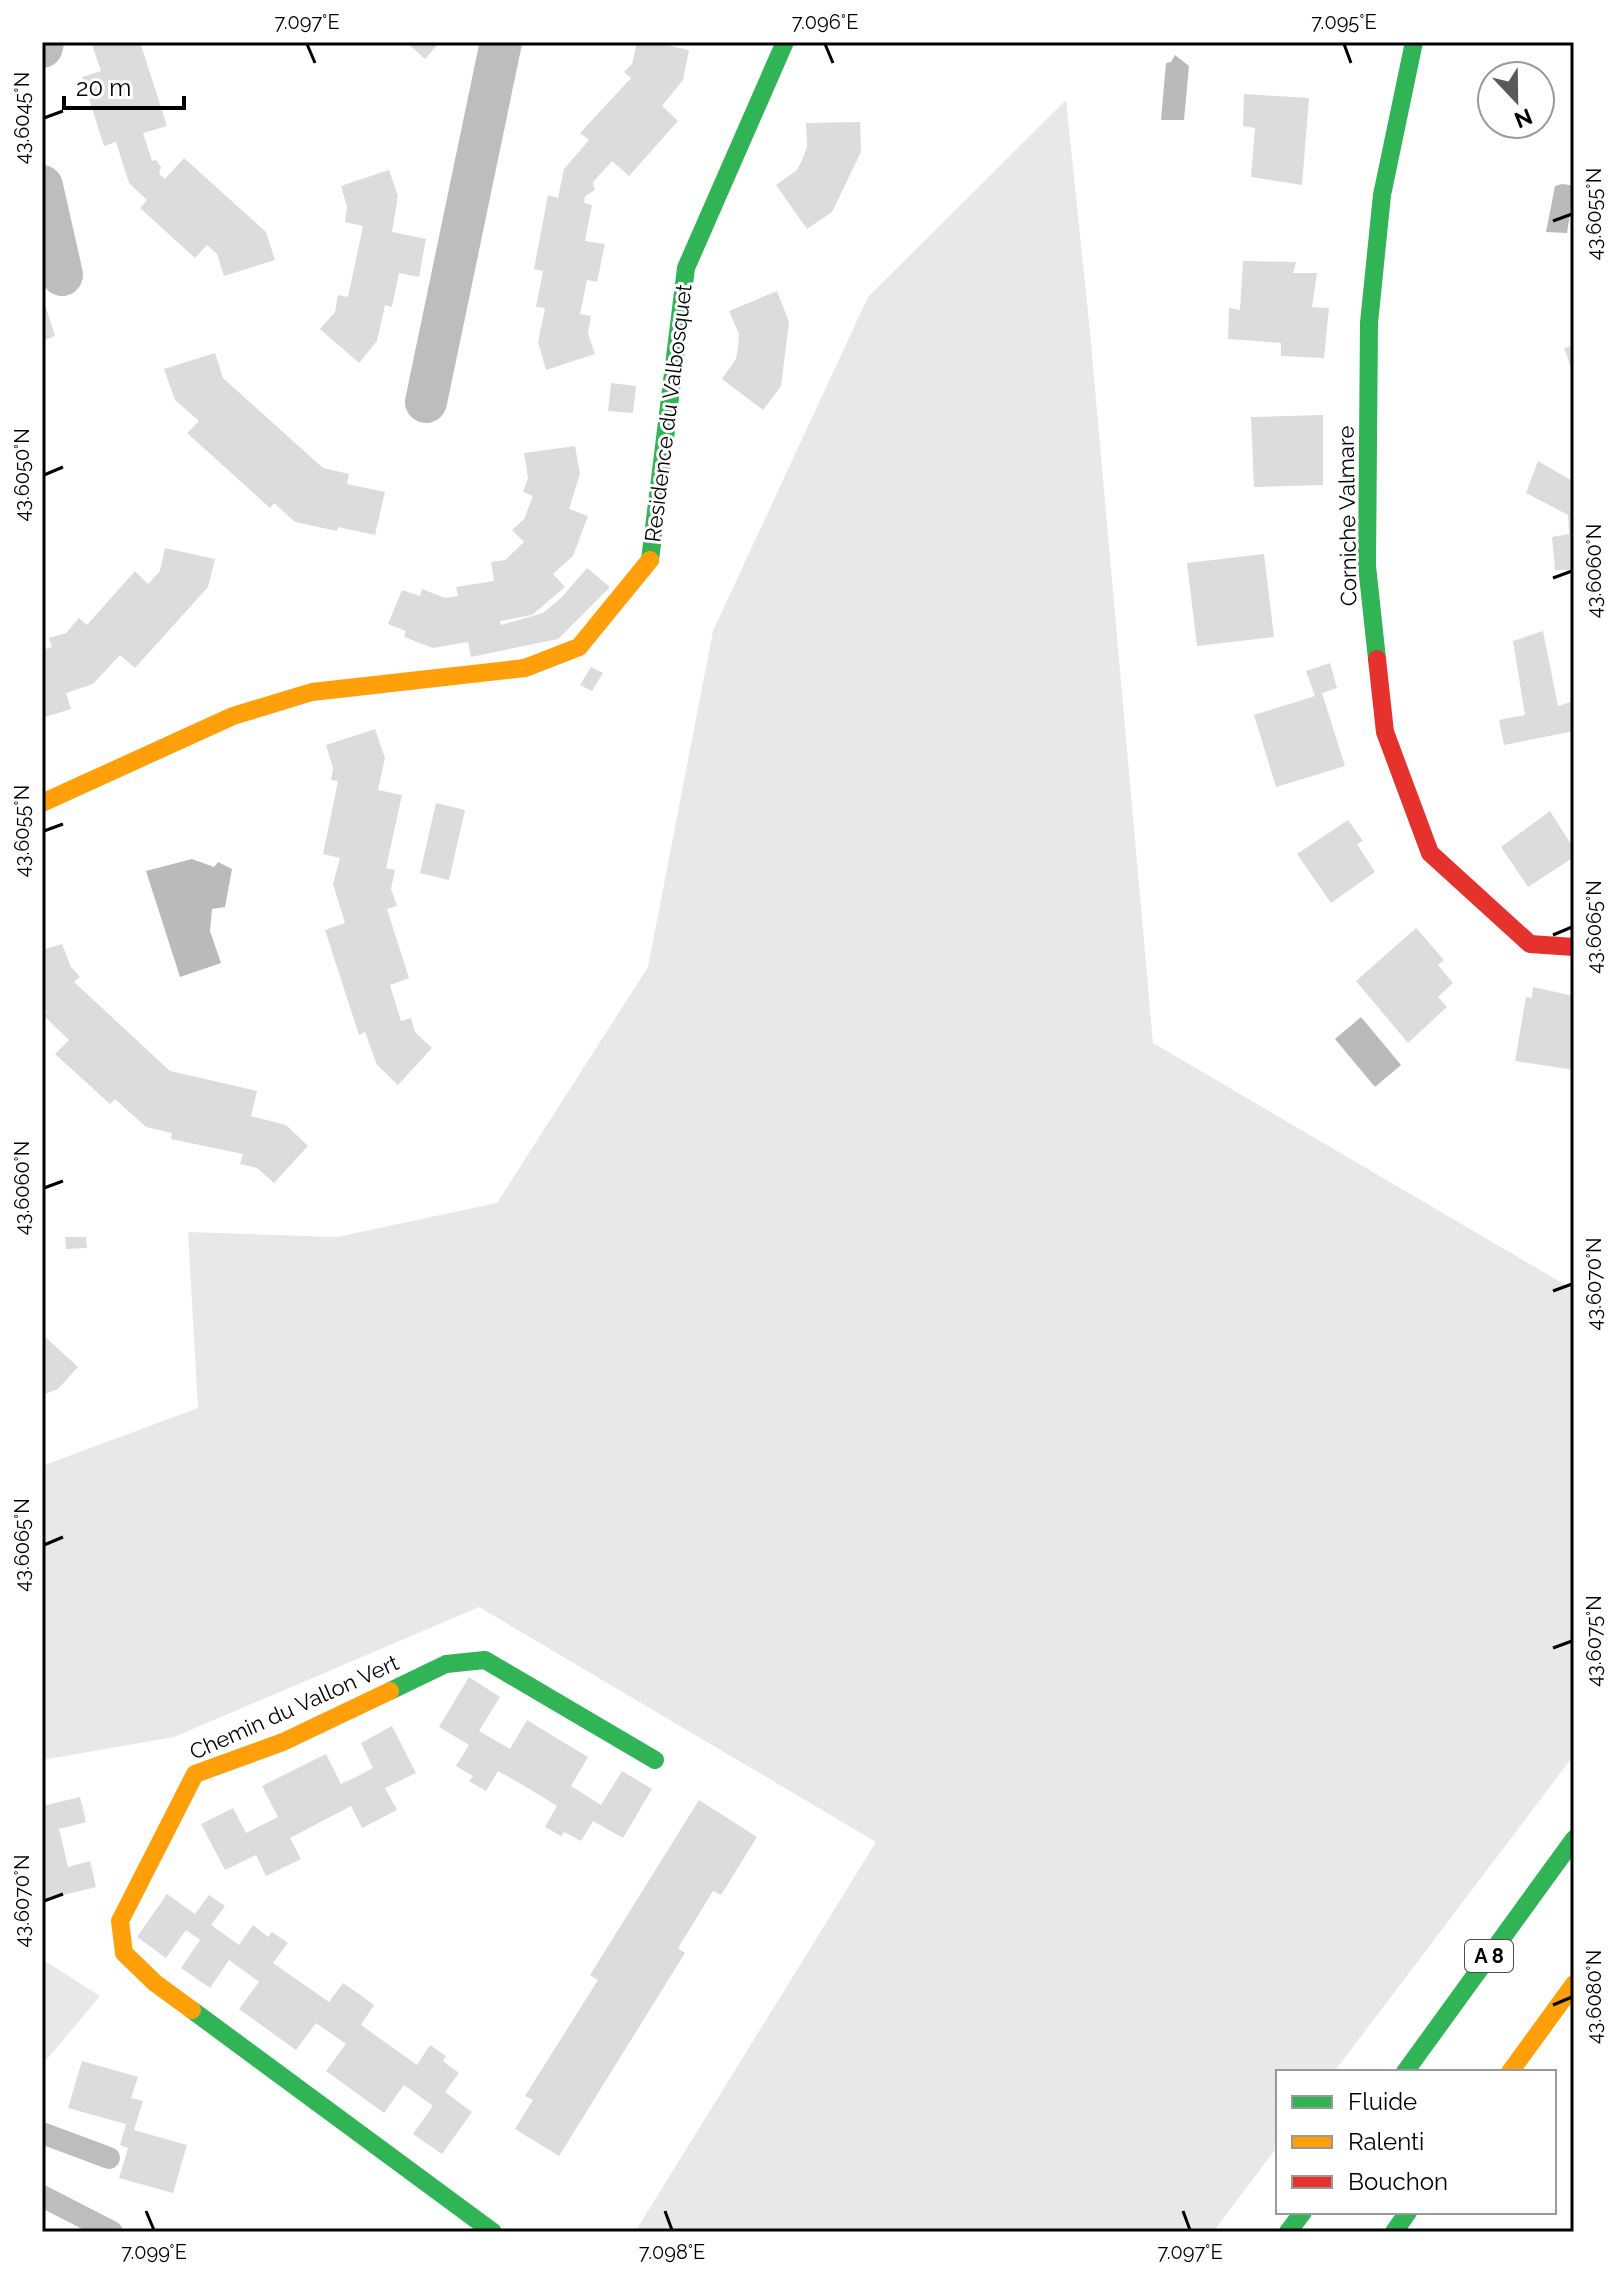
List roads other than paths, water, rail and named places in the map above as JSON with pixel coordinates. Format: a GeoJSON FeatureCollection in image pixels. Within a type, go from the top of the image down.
{"type":"FeatureCollection","features":[{"type":"Feature","properties":{"kind":"main road","name":"Residence du Valbosquet"},"geometry":{"type":"LineString","coordinates":[[42,803],[233,716],[312,692],[525,668],[579,647],[651,559],[686,268],[785,42]]}},
{"type":"Feature","properties":{"kind":"main road","name":"Corniche Valmare"},"geometry":{"type":"LineString","coordinates":[[1414,42],[1382,195],[1369,323],[1367,566],[1385,732],[1430,853],[1530,944],[1574,947]]}},
{"type":"Feature","properties":{"kind":"main road","name":"Chemin du Vallon Vert"},"geometry":{"type":"LineString","coordinates":[[493,2232],[155,1983],[124,1953],[120,1921],[195,1774],[283,1742],[446,1664],[485,1660],[655,1760]]}},
{"type":"Feature","properties":{"kind":"main road","name":"A 8"},"geometry":{"type":"LineString","coordinates":[[1406,2070],[1574,1839]]}},
{"type":"Feature","properties":{"kind":"main road"},"geometry":{"type":"LineString","coordinates":[[1511,2070],[1574,1984]]}},
{"type":"Feature","properties":{"kind":"main road"},"geometry":{"type":"LineString","coordinates":[[1288,2232],[1302,2214]]}},
{"type":"Feature","properties":{"kind":"main road"},"geometry":{"type":"LineString","coordinates":[[1394,2232],[1407,2214]]}},
{"type":"Feature","properties":{"kind":"street"},"geometry":{"type":"LineString","coordinates":[[426,402],[501,42]]}},
{"type":"Feature","properties":{"kind":"street"},"geometry":{"type":"LineString","coordinates":[[42,186],[62,275]]}},
{"type":"Feature","properties":{"kind":"lane"},"geometry":{"type":"LineString","coordinates":[[42,2133],[109,2158]]}},
{"type":"Feature","properties":{"kind":"lane"},"geometry":{"type":"LineString","coordinates":[[42,2196],[112,2232]]}}]}
